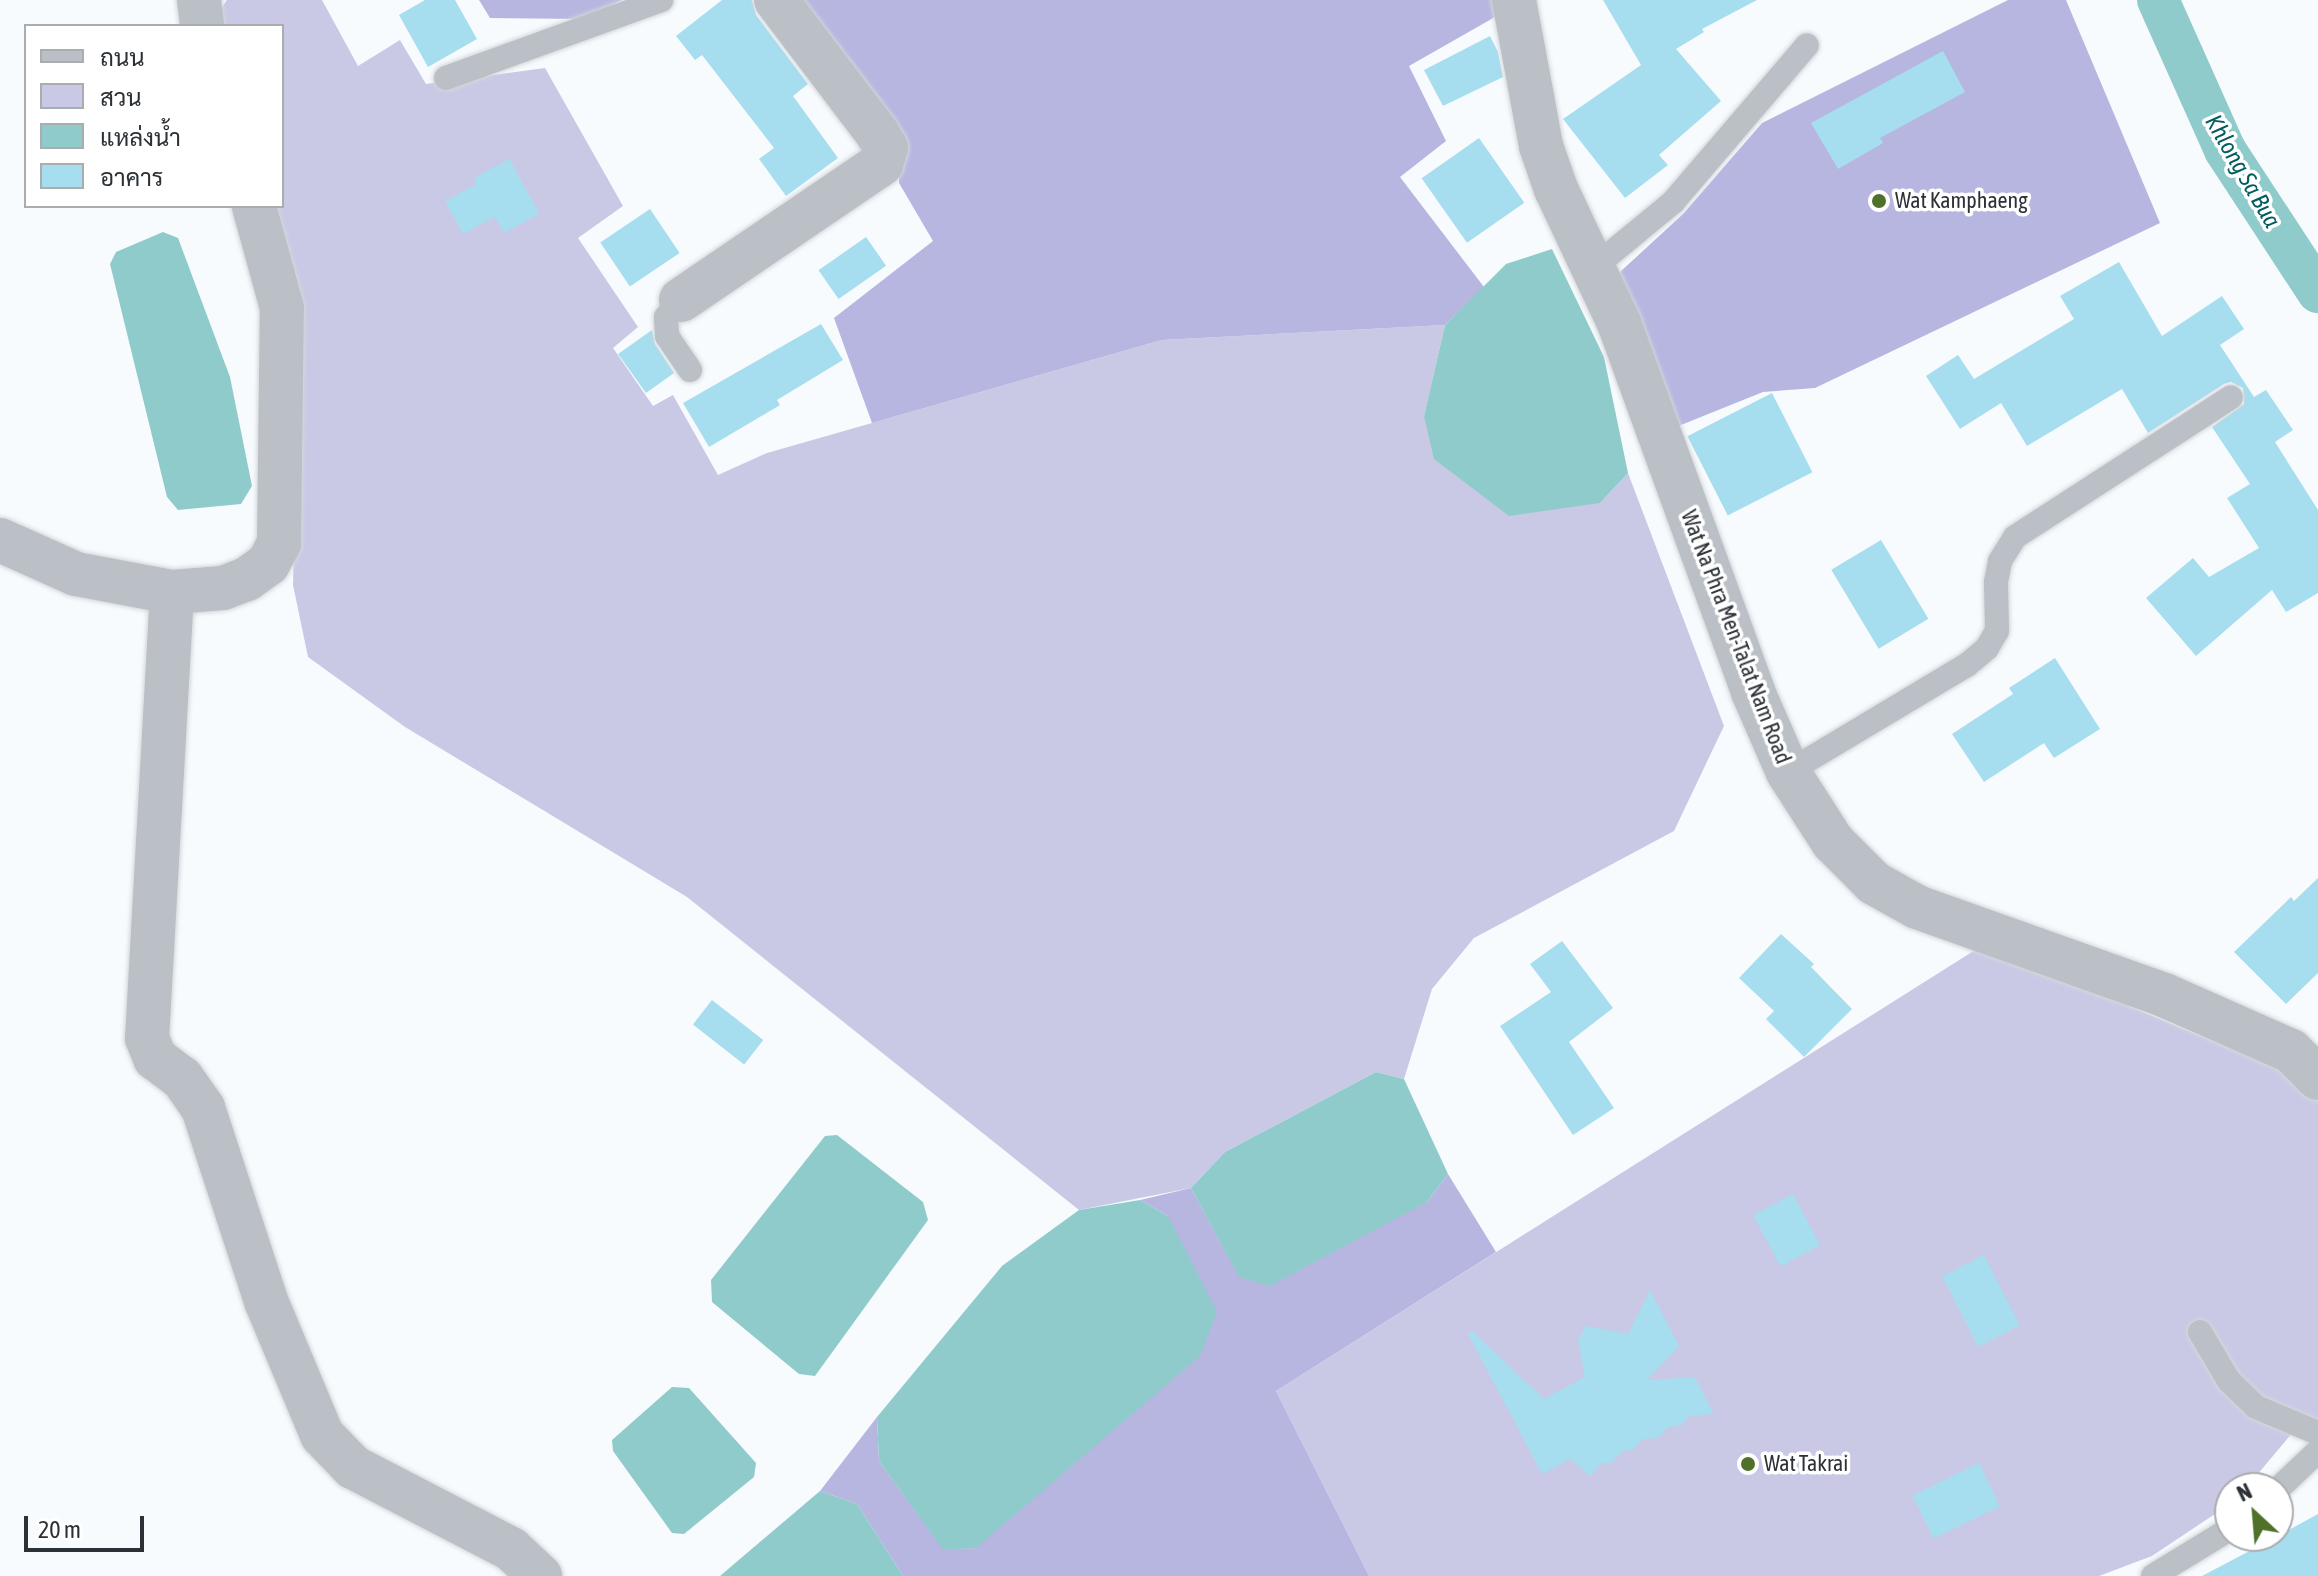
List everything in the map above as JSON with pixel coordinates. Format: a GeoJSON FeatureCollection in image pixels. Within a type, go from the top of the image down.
{"type":"FeatureCollection","features":[{"type":"Feature","properties":{"kind":"street"},"geometry":{"type":"LineString","coordinates":[[199,0],[202,24]]}},
{"type":"Feature","properties":{"kind":"street"},"geometry":{"type":"LineString","coordinates":[[681,300],[881,164],[886,148],[877,133],[776,0]]}},
{"type":"Feature","properties":{"kind":"street","name":"Wat Na Phra Men-Talat Nam Road"},"geometry":{"type":"LineString","coordinates":[[1514,0],[1541,146],[1556,189],[1619,323],[1753,692],[1788,772],[1833,842],[1874,883],[1917,907],[2061,955],[2178,1001],[2291,1051],[2317,1072]]}},
{"type":"Feature","properties":{"kind":"street"},"geometry":{"type":"LineString","coordinates":[[0,540],[76,574],[172,592],[223,588],[247,579],[268,564],[279,543],[282,308],[255,208]]}},
{"type":"Feature","properties":{"kind":"street"},"geometry":{"type":"LineString","coordinates":[[172,592],[147,1038],[155,1058],[182,1078],[203,1108],[266,1301],[322,1435],[353,1467],[511,1549],[540,1576]]}},
{"type":"Feature","properties":{"kind":"lane"},"geometry":{"type":"LineString","coordinates":[[446,78],[661,0]]}},
{"type":"Feature","properties":{"kind":"lane"},"geometry":{"type":"LineString","coordinates":[[1593,268],[1673,202],[1807,45]]}},
{"type":"Feature","properties":{"kind":"lane"},"geometry":{"type":"LineString","coordinates":[[681,300],[666,317],[667,336],[690,370]]}},
{"type":"Feature","properties":{"kind":"lane"},"geometry":{"type":"LineString","coordinates":[[1788,772],[1967,665],[1987,648],[1997,631],[1996,582],[2000,561],[2015,537],[2231,397]]}},
{"type":"Feature","properties":{"kind":"lane"},"geometry":{"type":"LineString","coordinates":[[2200,1332],[2229,1381],[2256,1407],[2318,1433]]}},
{"type":"Feature","properties":{"kind":"lane"},"geometry":{"type":"LineString","coordinates":[[2294,1474],[2318,1451]]}},
{"type":"Feature","properties":{"kind":"lane"},"geometry":{"type":"LineString","coordinates":[[2153,1576],[2214,1539]]}},
{"type":"Feature","properties":{"kind":"green space"},"geometry":{"type":"Polygon","coordinates":[[[227,0],[322,0],[358,66],[400,40],[426,84],[545,68],[623,206],[578,238],[638,327],[613,348],[653,406],[673,395],[718,475],[767,453],[1162,340],[1445,325],[1424,416],[1600,503],[1628,473],[1724,726],[1674,831],[1474,938],[1432,989],[1404,1079],[1376,1072],[1225,1152],[1191,1188],[1079,1210],[687,897],[405,727],[308,657],[293,585],[300,289],[273,208],[284,208],[284,24],[215,24],[215,17],[227,0]]]}},
{"type":"Feature","properties":{"kind":"green space"},"geometry":{"type":"Polygon","coordinates":[[[1983,945],[2291,1074],[2318,1101],[2318,1421],[2293,1432],[2259,1472],[2214,1472],[2214,1515],[2152,1556],[2099,1576],[1369,1576],[1276,1391],[1983,945]]]}},
{"type":"Feature","properties":{"kind":"shaded area"},"geometry":{"type":"Polygon","coordinates":[[[479,0],[622,0],[583,19],[490,18],[479,0]]]}},
{"type":"Feature","properties":{"kind":"shaded area"},"geometry":{"type":"Polygon","coordinates":[[[799,0],[1492,0],[1495,17],[1409,66],[1446,141],[1400,177],[1484,287],[1445,325],[1162,340],[872,423],[834,318],[933,241],[899,183],[898,129],[799,0]]]}},
{"type":"Feature","properties":{"kind":"shaded area"},"geometry":{"type":"Polygon","coordinates":[[[2008,0],[2066,0],[2160,223],[1815,388],[1763,392],[1676,427],[1620,272],[1683,214],[1762,123],[2008,0]]]}},
{"type":"Feature","properties":{"kind":"shaded area"},"geometry":{"type":"Polygon","coordinates":[[[1448,1174],[1496,1252],[1276,1391],[1369,1576],[903,1576],[857,1504],[820,1491],[877,1417],[879,1461],[943,1549],[976,1548],[1168,1216],[1140,1200],[1191,1188],[1239,1276],[1427,1202],[1448,1174]]]}},
{"type":"Feature","properties":{"kind":"water"},"geometry":{"type":"Polygon","coordinates":[[[163,232],[178,238],[230,377],[252,486],[241,504],[178,510],[167,497],[110,264],[116,252],[163,232]]]}},
{"type":"Feature","properties":{"kind":"water"},"geometry":{"type":"Polygon","coordinates":[[[1552,249],[1604,357],[1628,473],[1600,503],[1509,516],[1434,459],[1424,416],[1445,325],[1506,264],[1552,249]]]}},
{"type":"Feature","properties":{"kind":"water"},"geometry":{"type":"Polygon","coordinates":[[[1376,1072],[1404,1079],[1448,1174],[1427,1202],[1270,1286],[1239,1277],[1191,1188],[1225,1152],[1376,1072]]]}},
{"type":"Feature","properties":{"kind":"water"},"geometry":{"type":"Polygon","coordinates":[[[837,1135],[923,1202],[928,1220],[815,1376],[799,1374],[712,1302],[711,1280],[825,1136],[837,1135]]]}},
{"type":"Feature","properties":{"kind":"water"},"geometry":{"type":"Polygon","coordinates":[[[1140,1200],[1168,1216],[1217,1312],[1200,1356],[976,1548],[943,1550],[879,1461],[877,1417],[1002,1266],[1079,1210],[1140,1200]]]}},
{"type":"Feature","properties":{"kind":"water"},"geometry":{"type":"Polygon","coordinates":[[[672,1387],[689,1388],[756,1463],[754,1477],[684,1534],[672,1533],[613,1451],[612,1440],[672,1387]]]}},
{"type":"Feature","properties":{"kind":"water"},"geometry":{"type":"Polygon","coordinates":[[[820,1491],[857,1504],[903,1576],[720,1576],[820,1491]]]}},
{"type":"Feature","properties":{"kind":"building"},"geometry":{"type":"Polygon","coordinates":[[[425,0],[455,0],[477,39],[428,67],[399,15],[425,0]]]}},
{"type":"Feature","properties":{"kind":"building"},"geometry":{"type":"Polygon","coordinates":[[[722,0],[752,0],[756,15],[808,84],[793,96],[838,158],[786,196],[759,159],[774,148],[702,55],[695,60],[676,36],[722,0]]]}},
{"type":"Feature","properties":{"kind":"building"},"geometry":{"type":"Polygon","coordinates":[[[1603,0],[1757,0],[1702,29],[1704,32],[1676,49],[1721,101],[1659,155],[1668,165],[1625,198],[1563,119],[1641,65],[1603,0]]]}},
{"type":"Feature","properties":{"kind":"building"},"geometry":{"type":"Polygon","coordinates":[[[1490,36],[1498,52],[1503,77],[1443,106],[1424,70],[1490,36]]]}},
{"type":"Feature","properties":{"kind":"building"},"geometry":{"type":"Polygon","coordinates":[[[1943,51],[1965,92],[1880,138],[1883,143],[1838,169],[1811,123],[1943,51]]]}},
{"type":"Feature","properties":{"kind":"building"},"geometry":{"type":"Polygon","coordinates":[[[1479,138],[1524,203],[1467,243],[1422,178],[1479,138]]]}},
{"type":"Feature","properties":{"kind":"building"},"geometry":{"type":"Polygon","coordinates":[[[510,159],[539,214],[504,233],[495,217],[463,234],[445,201],[477,184],[474,178],[510,159]]]}},
{"type":"Feature","properties":{"kind":"building"},"geometry":{"type":"Polygon","coordinates":[[[650,209],[680,253],[630,286],[600,243],[650,209]]]}},
{"type":"Feature","properties":{"kind":"building"},"geometry":{"type":"Polygon","coordinates":[[[866,237],[886,266],[839,299],[818,270],[866,237]]]}},
{"type":"Feature","properties":{"kind":"building"},"geometry":{"type":"Polygon","coordinates":[[[2119,262],[2162,336],[2222,296],[2244,329],[2220,345],[2254,397],[2266,390],[2293,430],[2275,442],[2318,510],[2318,593],[2286,612],[2272,590],[2196,656],[2146,598],[2193,558],[2209,577],[2259,548],[2227,498],[2250,484],[2212,427],[2244,404],[2243,388],[2231,382],[2224,384],[2148,433],[2122,389],[2027,446],[2001,403],[1960,429],[1926,376],[1958,355],[1974,379],[2074,319],[2060,296],[2119,262]]]}},
{"type":"Feature","properties":{"kind":"building"},"geometry":{"type":"Polygon","coordinates":[[[821,324],[843,360],[777,400],[780,405],[709,447],[683,403],[821,324]]]}},
{"type":"Feature","properties":{"kind":"building"},"geometry":{"type":"Polygon","coordinates":[[[652,330],[655,344],[674,373],[646,393],[618,354],[652,330]]]}},
{"type":"Feature","properties":{"kind":"building"},"geometry":{"type":"Polygon","coordinates":[[[1772,393],[1812,472],[1728,515],[1687,436],[1772,393]]]}},
{"type":"Feature","properties":{"kind":"building"},"geometry":{"type":"Polygon","coordinates":[[[1881,540],[1928,619],[1879,649],[1831,570],[1881,540]]]}},
{"type":"Feature","properties":{"kind":"building"},"geometry":{"type":"Polygon","coordinates":[[[2055,658],[2100,729],[2054,758],[2044,743],[1984,782],[1952,734],[2013,694],[2009,688],[2055,658]]]}},
{"type":"Feature","properties":{"kind":"building"},"geometry":{"type":"Polygon","coordinates":[[[2318,878],[2318,973],[2286,1004],[2234,952],[2291,897],[2294,901],[2318,878]]]}},
{"type":"Feature","properties":{"kind":"building"},"geometry":{"type":"Polygon","coordinates":[[[1781,934],[1814,964],[1811,967],[1852,1009],[1804,1057],[1766,1019],[1774,1011],[1739,978],[1781,934]]]}},
{"type":"Feature","properties":{"kind":"building"},"geometry":{"type":"Polygon","coordinates":[[[1562,941],[1613,1008],[1569,1042],[1614,1108],[1573,1135],[1500,1026],[1551,992],[1530,964],[1562,941]]]}},
{"type":"Feature","properties":{"kind":"building"},"geometry":{"type":"Polygon","coordinates":[[[712,1000],[763,1040],[744,1064],[693,1024],[712,1000]]]}},
{"type":"Feature","properties":{"kind":"building"},"geometry":{"type":"Polygon","coordinates":[[[1793,1194],[1820,1245],[1780,1266],[1753,1215],[1793,1194]]]}},
{"type":"Feature","properties":{"kind":"building"},"geometry":{"type":"Polygon","coordinates":[[[1984,1255],[2020,1325],[1978,1347],[1942,1276],[1984,1255]]]}},
{"type":"Feature","properties":{"kind":"building"},"geometry":{"type":"Polygon","coordinates":[[[1650,1290],[1679,1346],[1647,1380],[1695,1377],[1714,1414],[1689,1416],[1680,1426],[1668,1427],[1658,1438],[1643,1439],[1633,1450],[1622,1451],[1611,1463],[1601,1463],[1590,1476],[1570,1459],[1542,1474],[1468,1334],[1472,1331],[1544,1399],[1585,1377],[1578,1340],[1586,1326],[1628,1334],[1650,1290]]]}},
{"type":"Feature","properties":{"kind":"building"},"geometry":{"type":"Polygon","coordinates":[[[1979,1463],[2000,1506],[1934,1539],[1912,1495],[1979,1463]]]}},
{"type":"Feature","properties":{"kind":"building"},"geometry":{"type":"Polygon","coordinates":[[[2318,1514],[2318,1576],[2202,1576],[2248,1552],[2294,1552],[2294,1527],[2318,1514]]]}},
{"type":"Feature","properties":{"kind":"waterway","name":"Khlong Sa Bua"},"geometry":{"type":"LineString","coordinates":[[2158,0],[2225,150],[2318,292]]}},
{"type":"Feature","properties":{"kind":"place","name":"Wat Kamphaeng"},"geometry":{"type":"Point","coordinates":[1879,201]}},
{"type":"Feature","properties":{"kind":"place","name":"Wat Takrai"},"geometry":{"type":"Point","coordinates":[1748,1464]}}]}
